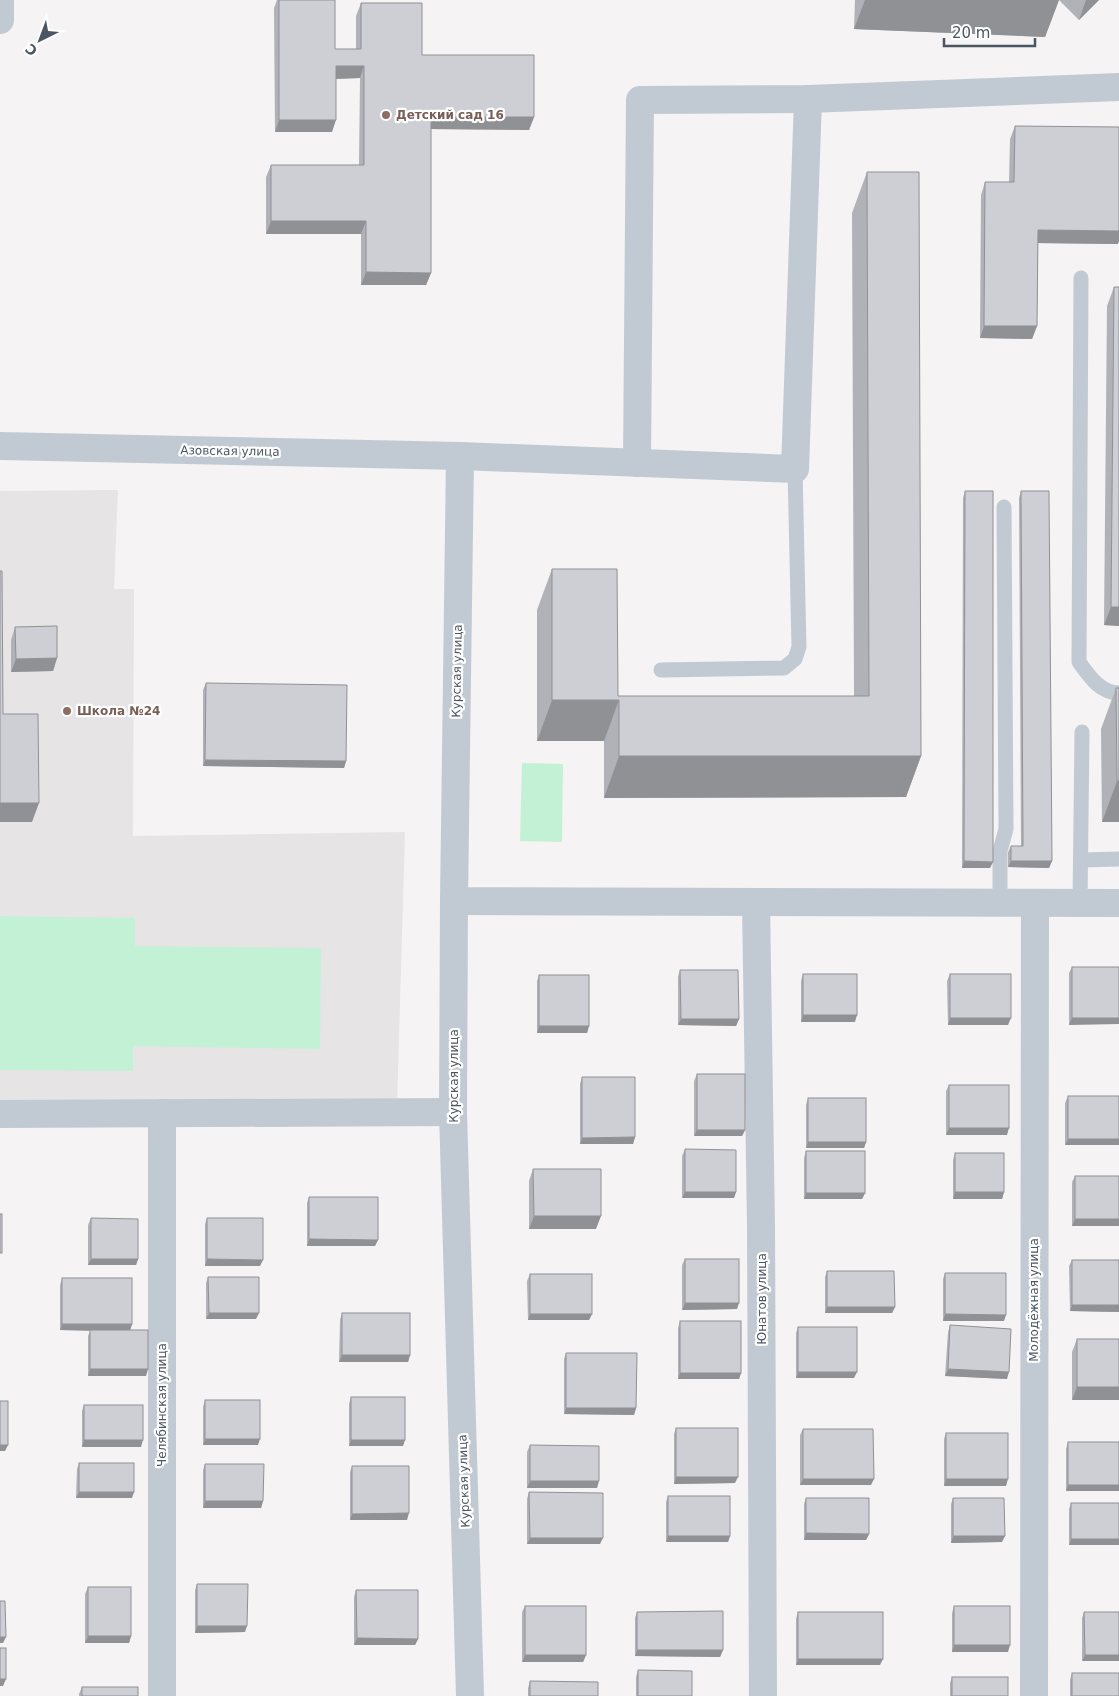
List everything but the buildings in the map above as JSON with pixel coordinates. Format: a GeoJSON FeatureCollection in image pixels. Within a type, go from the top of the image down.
{"type":"FeatureCollection","features":[{"type":"Feature","properties":{"kind":"street"},"geometry":{"type":"LineString","coordinates":[[0,0],[0,20]]}},
{"type":"Feature","properties":{"kind":"street"},"geometry":{"type":"LineString","coordinates":[[637,463],[640,100],[808,99],[1119,87]]}},
{"type":"Feature","properties":{"kind":"street"},"geometry":{"type":"LineString","coordinates":[[796,469],[808,99]]}},
{"type":"Feature","properties":{"kind":"street","name":"Азовская улица"},"geometry":{"type":"LineString","coordinates":[[0,446],[460,456],[796,469]]}},
{"type":"Feature","properties":{"kind":"street","name":"Курская улица"},"geometry":{"type":"LineString","coordinates":[[460,456],[453,1112],[470,1696]]}},
{"type":"Feature","properties":{"kind":"street"},"geometry":{"type":"LineString","coordinates":[[454,902],[1119,903]]}},
{"type":"Feature","properties":{"kind":"street","name":"Юнатов улица"},"geometry":{"type":"LineString","coordinates":[[756,902],[762,1236],[762,1696]]}},
{"type":"Feature","properties":{"kind":"street","name":"Молодёжная улица"},"geometry":{"type":"LineString","coordinates":[[1034,903],[1034,1696]]}},
{"type":"Feature","properties":{"kind":"street"},"geometry":{"type":"LineString","coordinates":[[0,1114],[453,1112]]}},
{"type":"Feature","properties":{"kind":"street","name":"Челябинская улица"},"geometry":{"type":"LineString","coordinates":[[162,1114],[162,1696]]}},
{"type":"Feature","properties":{"kind":"lane"},"geometry":{"type":"LineString","coordinates":[[1081,278],[1079,662],[1094,682],[1112,693],[1119,694]]}},
{"type":"Feature","properties":{"kind":"lane"},"geometry":{"type":"LineString","coordinates":[[661,670],[784,668],[795,660],[799,647],[796,469]]}},
{"type":"Feature","properties":{"kind":"lane"},"geometry":{"type":"LineString","coordinates":[[1000,903],[1000,851],[1006,829],[1004,507]]}},
{"type":"Feature","properties":{"kind":"lane"},"geometry":{"type":"LineString","coordinates":[[1080,903],[1082,732]]}},
{"type":"Feature","properties":{"kind":"lane"},"geometry":{"type":"LineString","coordinates":[[1081,860],[1119,859]]}},
{"type":"Feature","properties":{"kind":"shaded area","name":"Школа №24"},"geometry":{"type":"Polygon","coordinates":[[[118,490],[114,589],[134,589],[133,836],[405,832],[397,1105],[0,1103],[0,491],[118,490]]]}},
{"type":"Feature","properties":{"kind":"green space"},"geometry":{"type":"Polygon","coordinates":[[[522,763],[563,764],[562,842],[520,841],[522,763]]]}},
{"type":"Feature","properties":{"kind":"green space"},"geometry":{"type":"Polygon","coordinates":[[[0,916],[135,918],[135,946],[321,948],[320,1049],[133,1046],[133,1071],[0,1070],[0,916]]]}},
{"type":"Feature","properties":{"kind":"place","name":"Детский сад 16"},"geometry":{"type":"Point","coordinates":[386,115]}},
{"type":"Feature","properties":{"kind":"place","name":"Школа №24"},"geometry":{"type":"Point","coordinates":[67,711]}}]}
